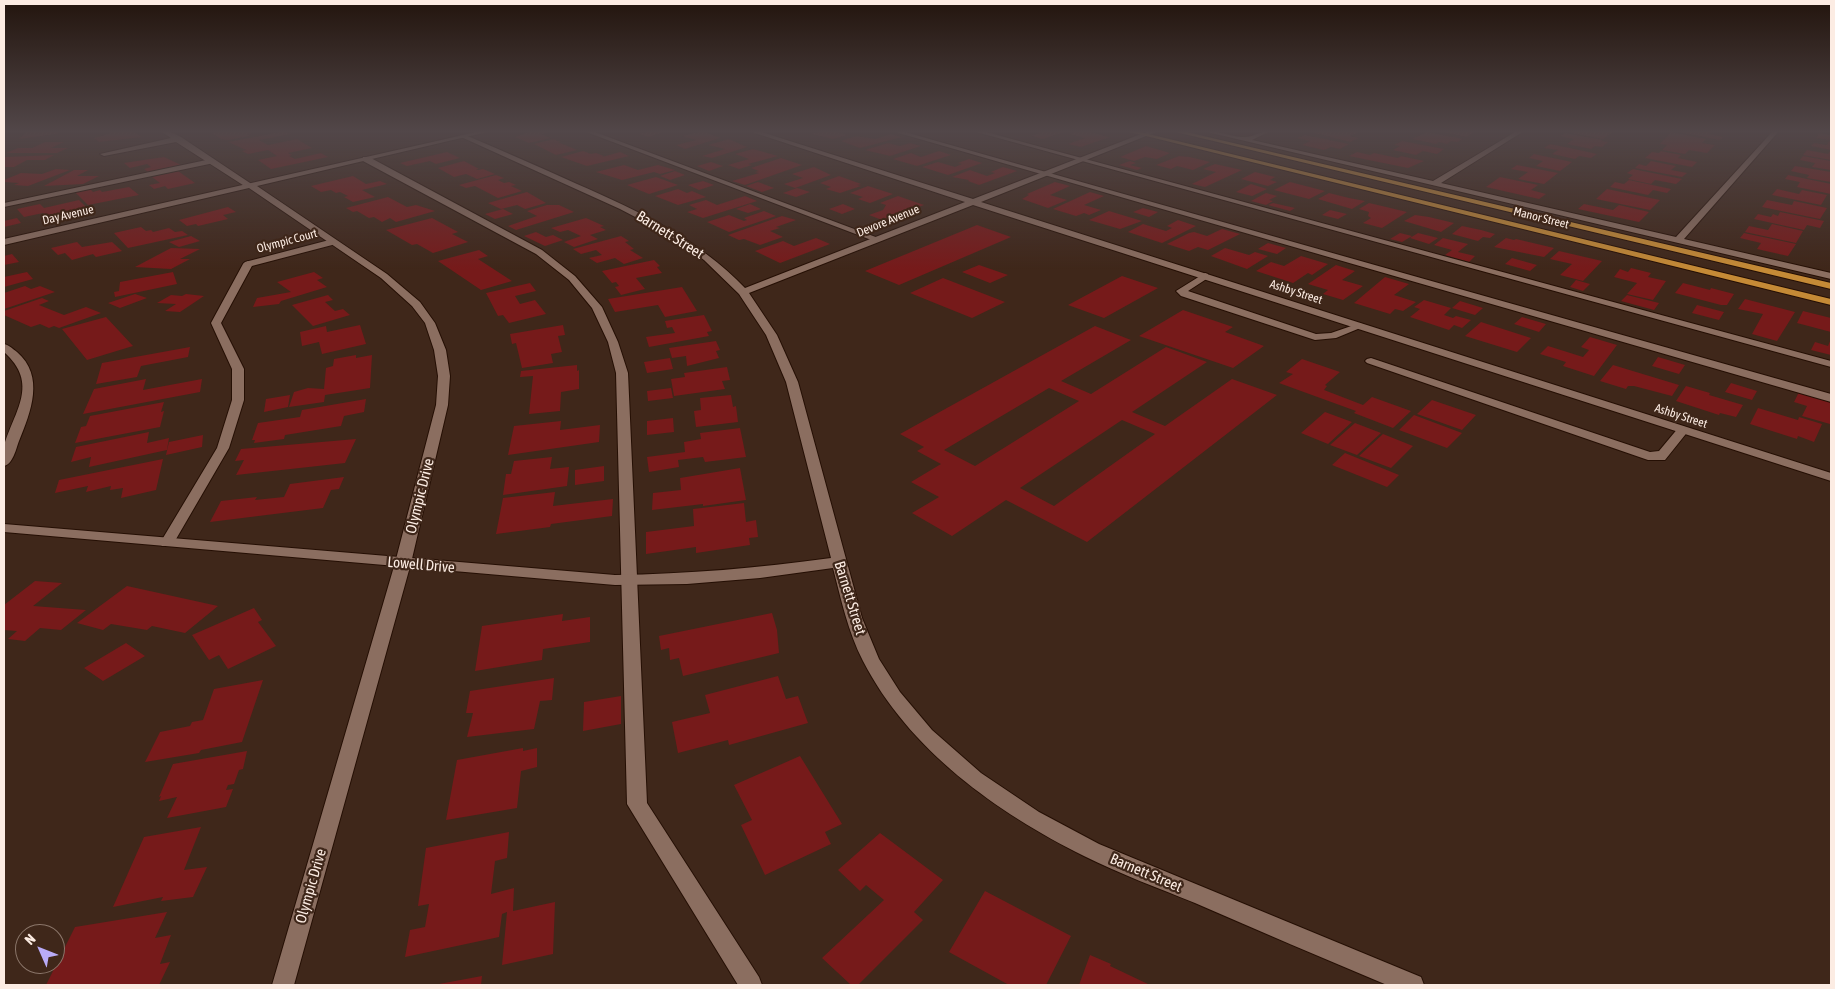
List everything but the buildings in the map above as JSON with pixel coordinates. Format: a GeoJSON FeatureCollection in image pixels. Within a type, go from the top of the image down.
{"type":"FeatureCollection","features":[{"type":"Feature","properties":{"kind":"main road","name":"Manor Street"},"geometry":{"type":"LineString","coordinates":[[1320,177],[1831,302]]}},
{"type":"Feature","properties":{"kind":"main road","name":"Manor Street"},"geometry":{"type":"LineString","coordinates":[[1374,177],[1831,286]]}},
{"type":"Feature","properties":{"kind":"street"},"geometry":{"type":"LineString","coordinates":[[4,205],[136,177]]}},
{"type":"Feature","properties":{"kind":"street","name":"Olympic Drive"},"geometry":{"type":"LineString","coordinates":[[236,177],[384,276],[416,304],[430,323],[440,350],[444,376],[442,405],[403,563],[283,985]]}},
{"type":"Feature","properties":{"kind":"street","name":"Day Avenue"},"geometry":{"type":"LineString","coordinates":[[4,242],[287,177]]}},
{"type":"Feature","properties":{"kind":"street"},"geometry":{"type":"LineString","coordinates":[[400,177],[539,252],[572,278],[597,307],[613,342],[622,373],[637,804],[751,985]]}},
{"type":"Feature","properties":{"kind":"street","name":"Barnett Street"},"geometry":{"type":"LineString","coordinates":[[554,177],[647,219],[699,251],[722,270],[743,292],[764,321],[780,349],[792,382],[854,618],[871,660],[880,675],[894,697],[926,735],[974,778],[1032,818],[1092,850],[1413,985]]}},
{"type":"Feature","properties":{"kind":"street"},"geometry":{"type":"LineString","coordinates":[[713,177],[878,239]]}},
{"type":"Feature","properties":{"kind":"street","name":"Ashby Street"},"geometry":{"type":"LineString","coordinates":[[896,177],[1831,477]]}},
{"type":"Feature","properties":{"kind":"street","name":"Devore Avenue"},"geometry":{"type":"LineString","coordinates":[[743,292],[1035,177]]}},
{"type":"Feature","properties":{"kind":"street"},"geometry":{"type":"LineString","coordinates":[[1060,177],[1831,398]]}},
{"type":"Feature","properties":{"kind":"street"},"geometry":{"type":"LineString","coordinates":[[1148,177],[1831,364]]}},
{"type":"Feature","properties":{"kind":"street"},"geometry":{"type":"LineString","coordinates":[[1405,177],[1831,276]]}},
{"type":"Feature","properties":{"kind":"street"},"geometry":{"type":"LineString","coordinates":[[1434,184],[1445,177]]}},
{"type":"Feature","properties":{"kind":"street"},"geometry":{"type":"LineString","coordinates":[[1678,241],[1734,177]]}},
{"type":"Feature","properties":{"kind":"street","name":"Olympic Court"},"geometry":{"type":"LineString","coordinates":[[167,543],[223,448],[238,400],[238,368],[216,323],[248,264],[333,242]]}},
{"type":"Feature","properties":{"kind":"street"},"geometry":{"type":"LineString","coordinates":[[1205,276],[1181,291],[1185,294],[1315,337],[1332,336],[1360,326]]}},
{"type":"Feature","properties":{"kind":"street"},"geometry":{"type":"LineString","coordinates":[[4,347],[22,364],[29,380],[28,402],[4,462]]}},
{"type":"Feature","properties":{"kind":"street"},"geometry":{"type":"LineString","coordinates":[[1371,362],[1648,456],[1660,457],[1683,430]]}},
{"type":"Feature","properties":{"kind":"street","name":"Lowell Drive"},"geometry":{"type":"LineString","coordinates":[[4,528],[403,563],[630,580],[687,579],[760,573],[839,562]]}}]}
